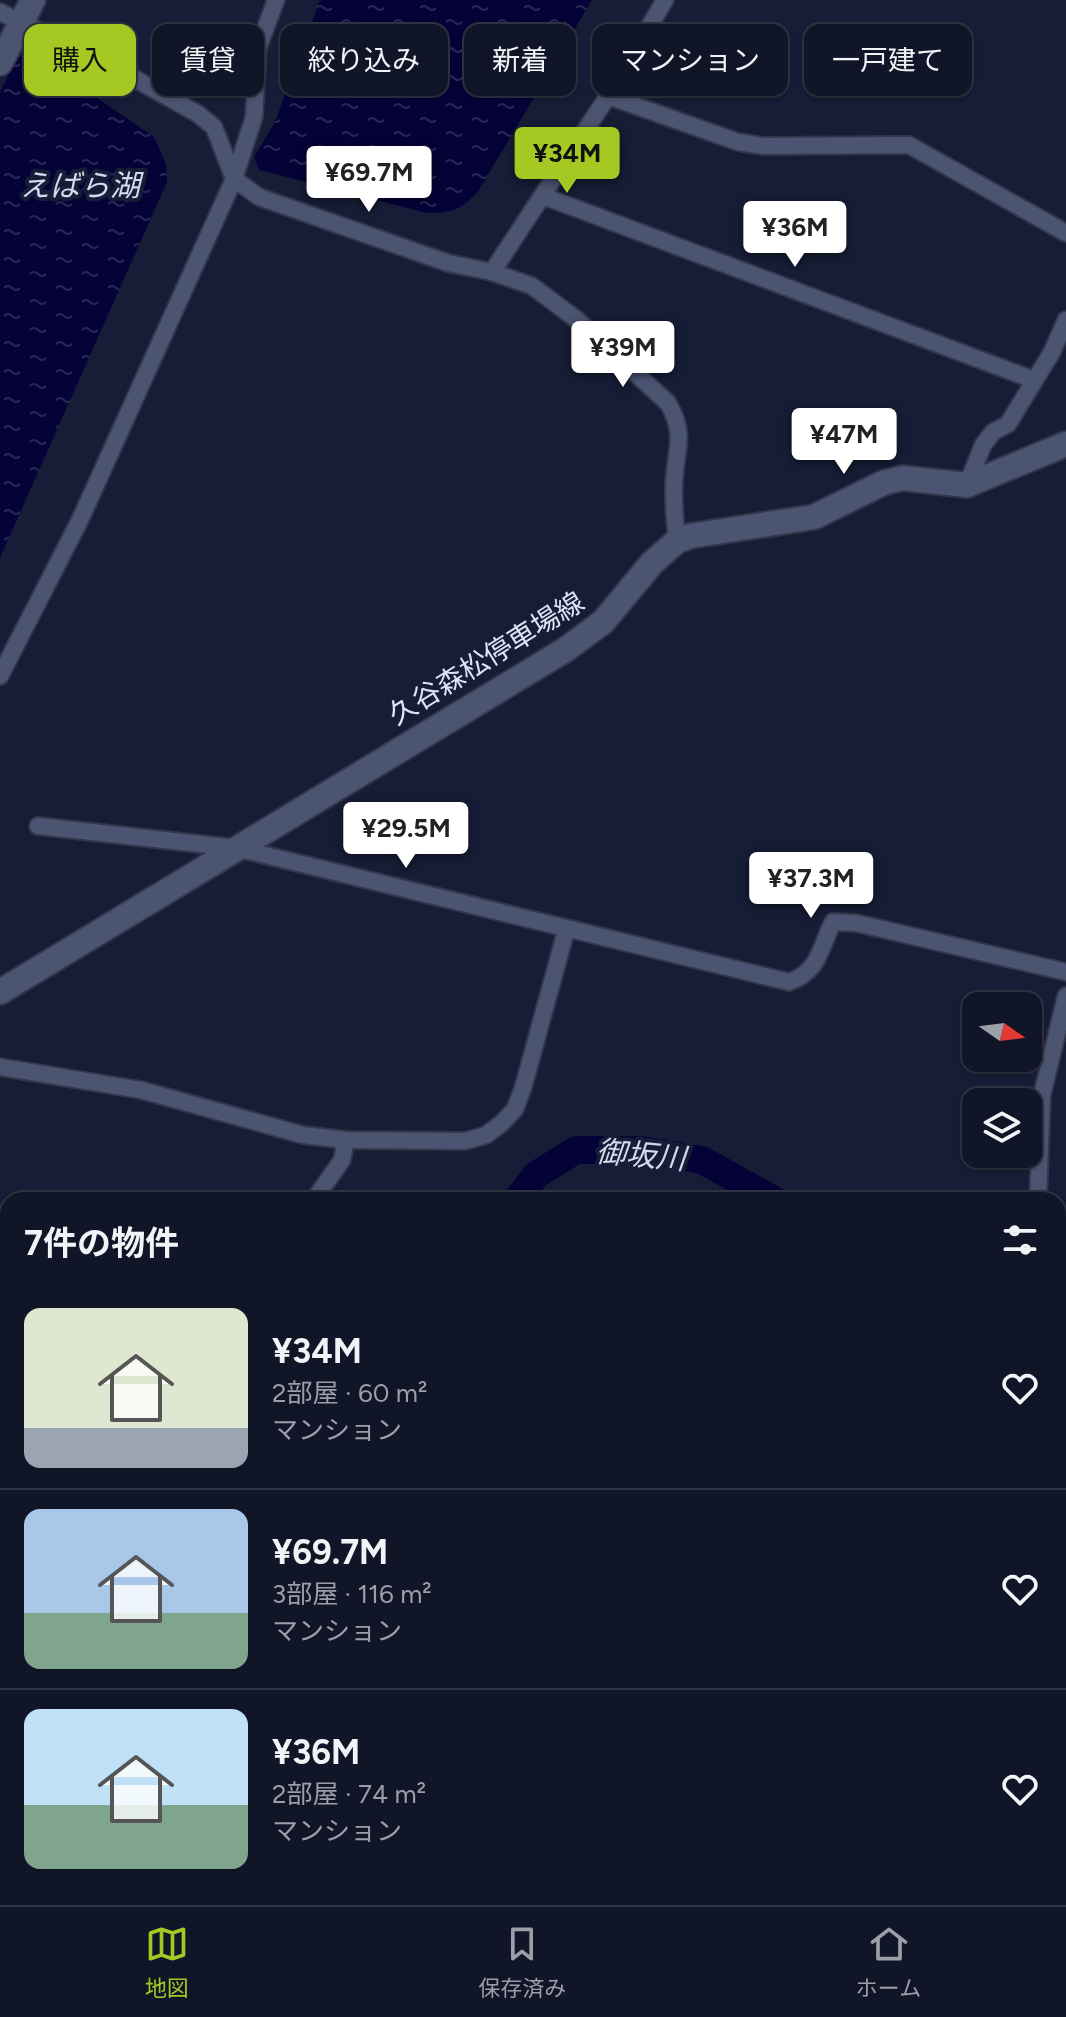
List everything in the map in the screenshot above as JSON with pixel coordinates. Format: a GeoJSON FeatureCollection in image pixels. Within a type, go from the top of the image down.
{"type":"FeatureCollection","features":[{"type":"Feature","properties":{"kind":"main road"},"geometry":{"type":"LineString","coordinates":[[0,63],[11,18],[33,0]]}},
{"type":"Feature","properties":{"kind":"main road","name":"久谷森松停車場線"},"geometry":{"type":"LineString","coordinates":[[0,992],[565,650],[603,622],[652,563],[677,541],[701,533],[814,517],[883,483],[902,478],[967,485],[1066,444]]}},
{"type":"Feature","properties":{"kind":"street"},"geometry":{"type":"LineString","coordinates":[[0,676],[80,520],[234,179],[254,117],[258,48],[276,0]]}},
{"type":"Feature","properties":{"kind":"street"},"geometry":{"type":"LineString","coordinates":[[651,24],[665,0]]}},
{"type":"Feature","properties":{"kind":"street"},"geometry":{"type":"LineString","coordinates":[[11,18],[114,67],[198,114],[214,127],[234,179],[259,197],[448,263],[492,272],[532,286],[551,299],[668,403],[680,431],[674,484],[677,541]]}},
{"type":"Feature","properties":{"kind":"street"},"geometry":{"type":"LineString","coordinates":[[492,272],[608,96],[738,142],[764,146],[909,145],[1066,233]]}},
{"type":"Feature","properties":{"kind":"street"},"geometry":{"type":"LineString","coordinates":[[543,196],[1034,380]]}},
{"type":"Feature","properties":{"kind":"street"},"geometry":{"type":"LineString","coordinates":[[967,485],[983,445],[993,432],[1008,424],[1052,352],[1066,320]]}},
{"type":"Feature","properties":{"kind":"street"},"geometry":{"type":"LineString","coordinates":[[38,826],[236,848],[566,931],[789,982],[803,978],[815,967],[833,922],[856,923],[1066,972]]}},
{"type":"Feature","properties":{"kind":"street"},"geometry":{"type":"LineString","coordinates":[[0,1067],[141,1090],[303,1135],[346,1140],[465,1141],[486,1135],[515,1109],[566,931]]}},
{"type":"Feature","properties":{"kind":"street"},"geometry":{"type":"LineString","coordinates":[[1038,1192],[1042,1095],[1066,996]]}},
{"type":"Feature","properties":{"kind":"street"},"geometry":{"type":"LineString","coordinates":[[320,1192],[342,1160],[346,1140]]}},
{"type":"Feature","properties":{"kind":"water"},"geometry":{"type":"Polygon","coordinates":[[[320,0],[592,0],[576,27],[576,24],[464,24],[464,96],[535,96],[479,190],[462,205],[435,213],[259,170],[254,157],[275,122],[285,96],[448,96],[448,24],[311,24],[320,0]]]}},
{"type":"Feature","properties":{"kind":"water","name":"えばら湖"},"geometry":{"type":"Polygon","coordinates":[[[17,57],[24,57],[24,96],[94,96],[154,137],[166,164],[167,182],[0,558],[0,92],[17,57]]]}},
{"type":"Feature","properties":{"kind":"waterway","name":"御坂川"},"geometry":{"type":"LineString","coordinates":[[523,1192],[536,1175],[576,1150],[641,1150],[702,1160],[760,1192]]}}]}
